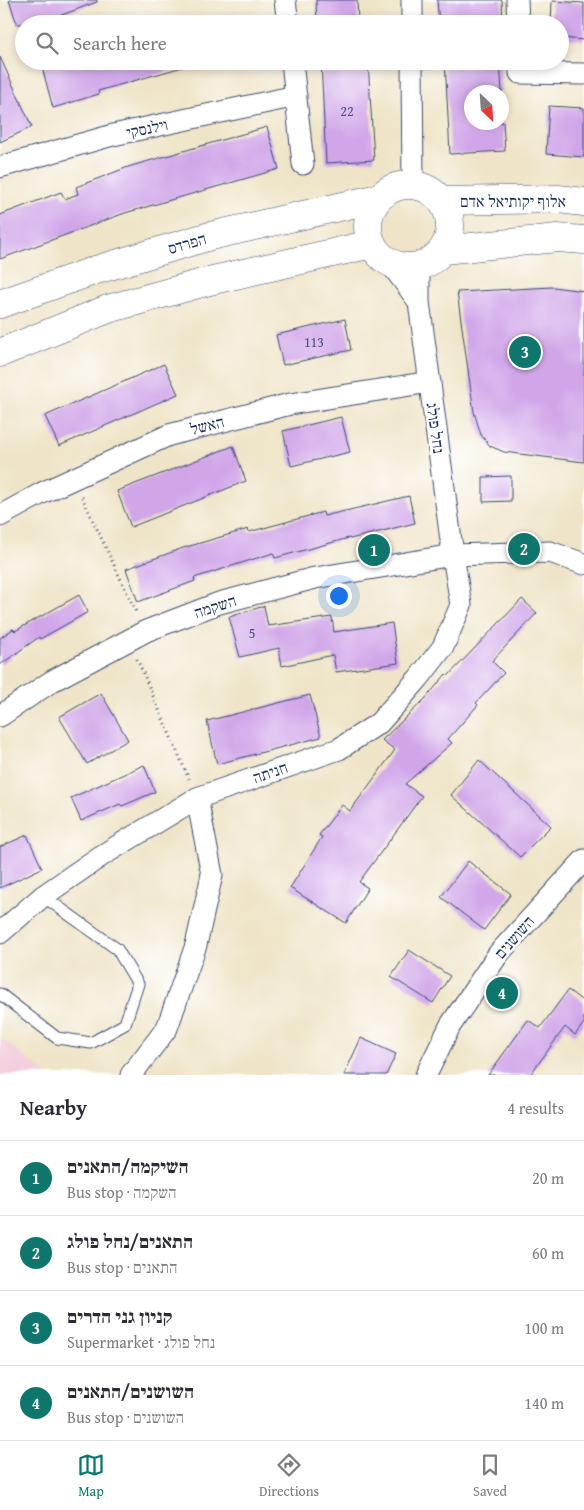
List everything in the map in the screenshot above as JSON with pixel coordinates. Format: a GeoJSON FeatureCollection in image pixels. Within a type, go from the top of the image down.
{"type":"FeatureCollection","features":[{"type":"Feature","properties":{"kind":"street"},"geometry":{"type":"LineString","coordinates":[[285,0],[287,15]]}},
{"type":"Feature","properties":{"kind":"street"},"geometry":{"type":"LineString","coordinates":[[412,0],[412,15]]}},
{"type":"Feature","properties":{"kind":"street"},"geometry":{"type":"LineString","coordinates":[[517,0],[518,15]]}},
{"type":"Feature","properties":{"kind":"street"},"geometry":{"type":"LineString","coordinates":[[293,70],[304,164]]}},
{"type":"Feature","properties":{"kind":"street"},"geometry":{"type":"LineString","coordinates":[[412,70],[413,185]]}},
{"type":"Feature","properties":{"kind":"street"},"geometry":{"type":"LineString","coordinates":[[520,70],[520,73],[584,74]]}},
{"type":"Feature","properties":{"kind":"street","name":"וילנסקי"},"geometry":{"type":"LineString","coordinates":[[0,167],[113,135],[296,96]]}},
{"type":"Feature","properties":{"kind":"street"},"geometry":{"type":"LineString","coordinates":[[413,185],[431,191],[442,201],[449,217],[450,231],[442,250],[431,260],[419,266],[404,267],[390,263],[380,255],[372,244],[368,232],[368,218],[379,198],[386,192],[399,186],[413,185]]}},
{"type":"Feature","properties":{"kind":"street","name":"הפרדס"},"geometry":{"type":"LineString","coordinates":[[0,304],[96,270],[210,236],[379,198]]}},
{"type":"Feature","properties":{"kind":"street","name":"אלוף יקותיאל אדם"},"geometry":{"type":"LineString","coordinates":[[442,201],[558,199],[584,202]]}},
{"type":"Feature","properties":{"kind":"street"},"geometry":{"type":"LineString","coordinates":[[442,250],[558,238],[584,240]]}},
{"type":"Feature","properties":{"kind":"street"},"geometry":{"type":"LineString","coordinates":[[0,353],[108,310],[213,280],[372,244]]}},
{"type":"Feature","properties":{"kind":"street","name":"נחל פולג"},"geometry":{"type":"LineString","coordinates":[[390,263],[419,302]]}},
{"type":"Feature","properties":{"kind":"street","name":"נחל פולג"},"geometry":{"type":"LineString","coordinates":[[419,266],[419,302],[453,555]]}},
{"type":"Feature","properties":{"kind":"street","name":"האשל"},"geometry":{"type":"LineString","coordinates":[[0,516],[42,493],[169,435],[290,404],[430,382]]}},
{"type":"Feature","properties":{"kind":"street","name":"השקמה"},"geometry":{"type":"LineString","coordinates":[[0,716],[52,681],[137,636],[219,603],[315,578],[453,555],[550,552],[584,564]]}},
{"type":"Feature","properties":{"kind":"street","name":"חניתה"},"geometry":{"type":"LineString","coordinates":[[0,932],[43,896],[101,856],[197,798],[340,748],[379,723],[443,647],[461,605],[453,555]]}},
{"type":"Feature","properties":{"kind":"street"},"geometry":{"type":"LineString","coordinates":[[131,1075],[167,1028],[196,946],[212,875],[197,798]]}},
{"type":"Feature","properties":{"kind":"street","name":"השושנים"},"geometry":{"type":"LineString","coordinates":[[426,1075],[450,1026],[499,953],[584,860]]}},
{"type":"Feature","properties":{"kind":"lane"},"geometry":{"type":"LineString","coordinates":[[0,994],[57,1038],[91,1043],[125,1024],[138,984],[116,949],[43,896]]}},
{"type":"Feature","properties":{"kind":"path"},"geometry":{"type":"LineString","coordinates":[[73,479],[137,636],[197,798]]}},
{"type":"Feature","properties":{"kind":"shaded area"},"geometry":{"type":"Polygon","coordinates":[[[0,1038],[48,1075],[0,1075],[0,1038]]]}},
{"type":"Feature","properties":{"kind":"building"},"geometry":{"type":"Polygon","coordinates":[[[9,0],[97,0],[97,2],[62,15],[15,15],[15,18],[9,0]]]}},
{"type":"Feature","properties":{"kind":"building"},"geometry":{"type":"Polygon","coordinates":[[[316,0],[357,0],[358,15],[317,15],[316,0]]]}},
{"type":"Feature","properties":{"kind":"building"},"geometry":{"type":"Polygon","coordinates":[[[437,0],[502,0],[503,15],[438,15],[437,0]]]}},
{"type":"Feature","properties":{"kind":"building"},"geometry":{"type":"Polygon","coordinates":[[[552,1],[584,3],[584,40],[569,39],[569,15],[551,15],[552,1]]]}},
{"type":"Feature","properties":{"kind":"building"},"geometry":{"type":"Polygon","coordinates":[[[0,57],[32,127],[0,142],[0,57]]]}},
{"type":"Feature","properties":{"kind":"building"},"geometry":{"type":"Polygon","coordinates":[[[43,70],[172,70],[98,91],[99,94],[53,108],[43,70]]]}},
{"type":"Feature","properties":{"kind":"building"},"geometry":{"type":"Polygon","coordinates":[[[321,70],[369,70],[374,160],[326,163],[321,70]]]}},
{"type":"Feature","properties":{"kind":"building"},"geometry":{"type":"Polygon","coordinates":[[[445,70],[501,70],[502,85],[464,85],[464,130],[504,130],[505,151],[450,154],[445,70]]]}},
{"type":"Feature","properties":{"kind":"building"},"geometry":{"type":"Polygon","coordinates":[[[549,106],[584,108],[584,157],[546,154],[549,106]]]}},
{"type":"Feature","properties":{"kind":"building"},"geometry":{"type":"Polygon","coordinates":[[[267,127],[279,169],[125,213],[0,259],[0,215],[61,192],[65,199],[78,194],[76,187],[128,167],[267,127]]]}},
{"type":"Feature","properties":{"kind":"building"},"geometry":{"type":"Polygon","coordinates":[[[553,287],[584,291],[584,462],[504,452],[490,446],[481,435],[474,412],[457,292],[553,287]]]}},
{"type":"Feature","properties":{"kind":"building"},"geometry":{"type":"Polygon","coordinates":[[[345,319],[351,350],[283,365],[276,335],[345,319]]]}},
{"type":"Feature","properties":{"kind":"building"},"geometry":{"type":"Polygon","coordinates":[[[164,364],[178,394],[59,446],[45,416],[164,364]]]}},
{"type":"Feature","properties":{"kind":"building"},"geometry":{"type":"Polygon","coordinates":[[[341,417],[350,452],[291,466],[283,431],[341,417]]]}},
{"type":"Feature","properties":{"kind":"building"},"geometry":{"type":"Polygon","coordinates":[[[233,446],[246,481],[131,527],[117,491],[233,446]]]}},
{"type":"Feature","properties":{"kind":"building"},"geometry":{"type":"Polygon","coordinates":[[[511,476],[511,501],[483,502],[483,477],[511,476]]]}},
{"type":"Feature","properties":{"kind":"building"},"geometry":{"type":"Polygon","coordinates":[[[409,496],[415,523],[275,558],[273,553],[194,578],[195,581],[138,602],[126,569],[183,548],[248,529],[249,532],[323,512],[324,516],[409,496]]]}},
{"type":"Feature","properties":{"kind":"building"},"geometry":{"type":"Polygon","coordinates":[[[79,595],[88,612],[40,639],[39,637],[0,665],[0,638],[13,629],[15,631],[79,595]]]}},
{"type":"Feature","properties":{"kind":"building"},"geometry":{"type":"Polygon","coordinates":[[[522,599],[537,613],[492,661],[504,673],[476,703],[478,705],[448,739],[452,743],[405,784],[422,796],[359,882],[368,888],[346,923],[290,888],[322,837],[319,835],[342,805],[350,811],[395,750],[382,740],[425,699],[446,674],[448,676],[522,599]]]}},
{"type":"Feature","properties":{"kind":"building"},"geometry":{"type":"Polygon","coordinates":[[[264,606],[268,626],[332,617],[334,632],[392,623],[398,663],[336,672],[333,655],[282,666],[279,648],[240,657],[229,617],[264,606]]]}},
{"type":"Feature","properties":{"kind":"building"},"geometry":{"type":"Polygon","coordinates":[[[101,693],[128,740],[87,764],[59,717],[101,693]]]}},
{"type":"Feature","properties":{"kind":"building"},"geometry":{"type":"Polygon","coordinates":[[[310,695],[321,737],[217,764],[207,721],[310,695]]]}},
{"type":"Feature","properties":{"kind":"building"},"geometry":{"type":"Polygon","coordinates":[[[479,760],[551,826],[520,857],[451,795],[479,760]]]}},
{"type":"Feature","properties":{"kind":"building"},"geometry":{"type":"Polygon","coordinates":[[[144,765],[155,792],[122,806],[120,804],[81,821],[71,798],[144,765]]]}},
{"type":"Feature","properties":{"kind":"building"},"geometry":{"type":"Polygon","coordinates":[[[27,835],[42,868],[0,888],[0,847],[27,835]]]}},
{"type":"Feature","properties":{"kind":"building"},"geometry":{"type":"Polygon","coordinates":[[[468,861],[511,894],[484,930],[441,897],[468,861]]]}},
{"type":"Feature","properties":{"kind":"building"},"geometry":{"type":"Polygon","coordinates":[[[409,950],[450,976],[433,1003],[391,977],[409,950]]]}},
{"type":"Feature","properties":{"kind":"building"},"geometry":{"type":"Polygon","coordinates":[[[568,990],[584,1002],[584,1023],[575,1035],[565,1027],[530,1075],[488,1075],[528,1020],[540,1028],[568,990]]]}},
{"type":"Feature","properties":{"kind":"building"},"geometry":{"type":"Polygon","coordinates":[[[361,1038],[396,1054],[386,1075],[344,1075],[361,1038]]]}},
{"type":"Feature","properties":{"kind":"place","name":"קניון גני הדרים"},"geometry":{"type":"Point","coordinates":[525,352]}},
{"type":"Feature","properties":{"kind":"place","name":"התאנים/נחל פולג"},"geometry":{"type":"Point","coordinates":[524,549]}},
{"type":"Feature","properties":{"kind":"place","name":"השיקמה/התאנים"},"geometry":{"type":"Point","coordinates":[374,550]}},
{"type":"Feature","properties":{"kind":"place","name":"השושנים/התאנים"},"geometry":{"type":"Point","coordinates":[502,993]}}]}
